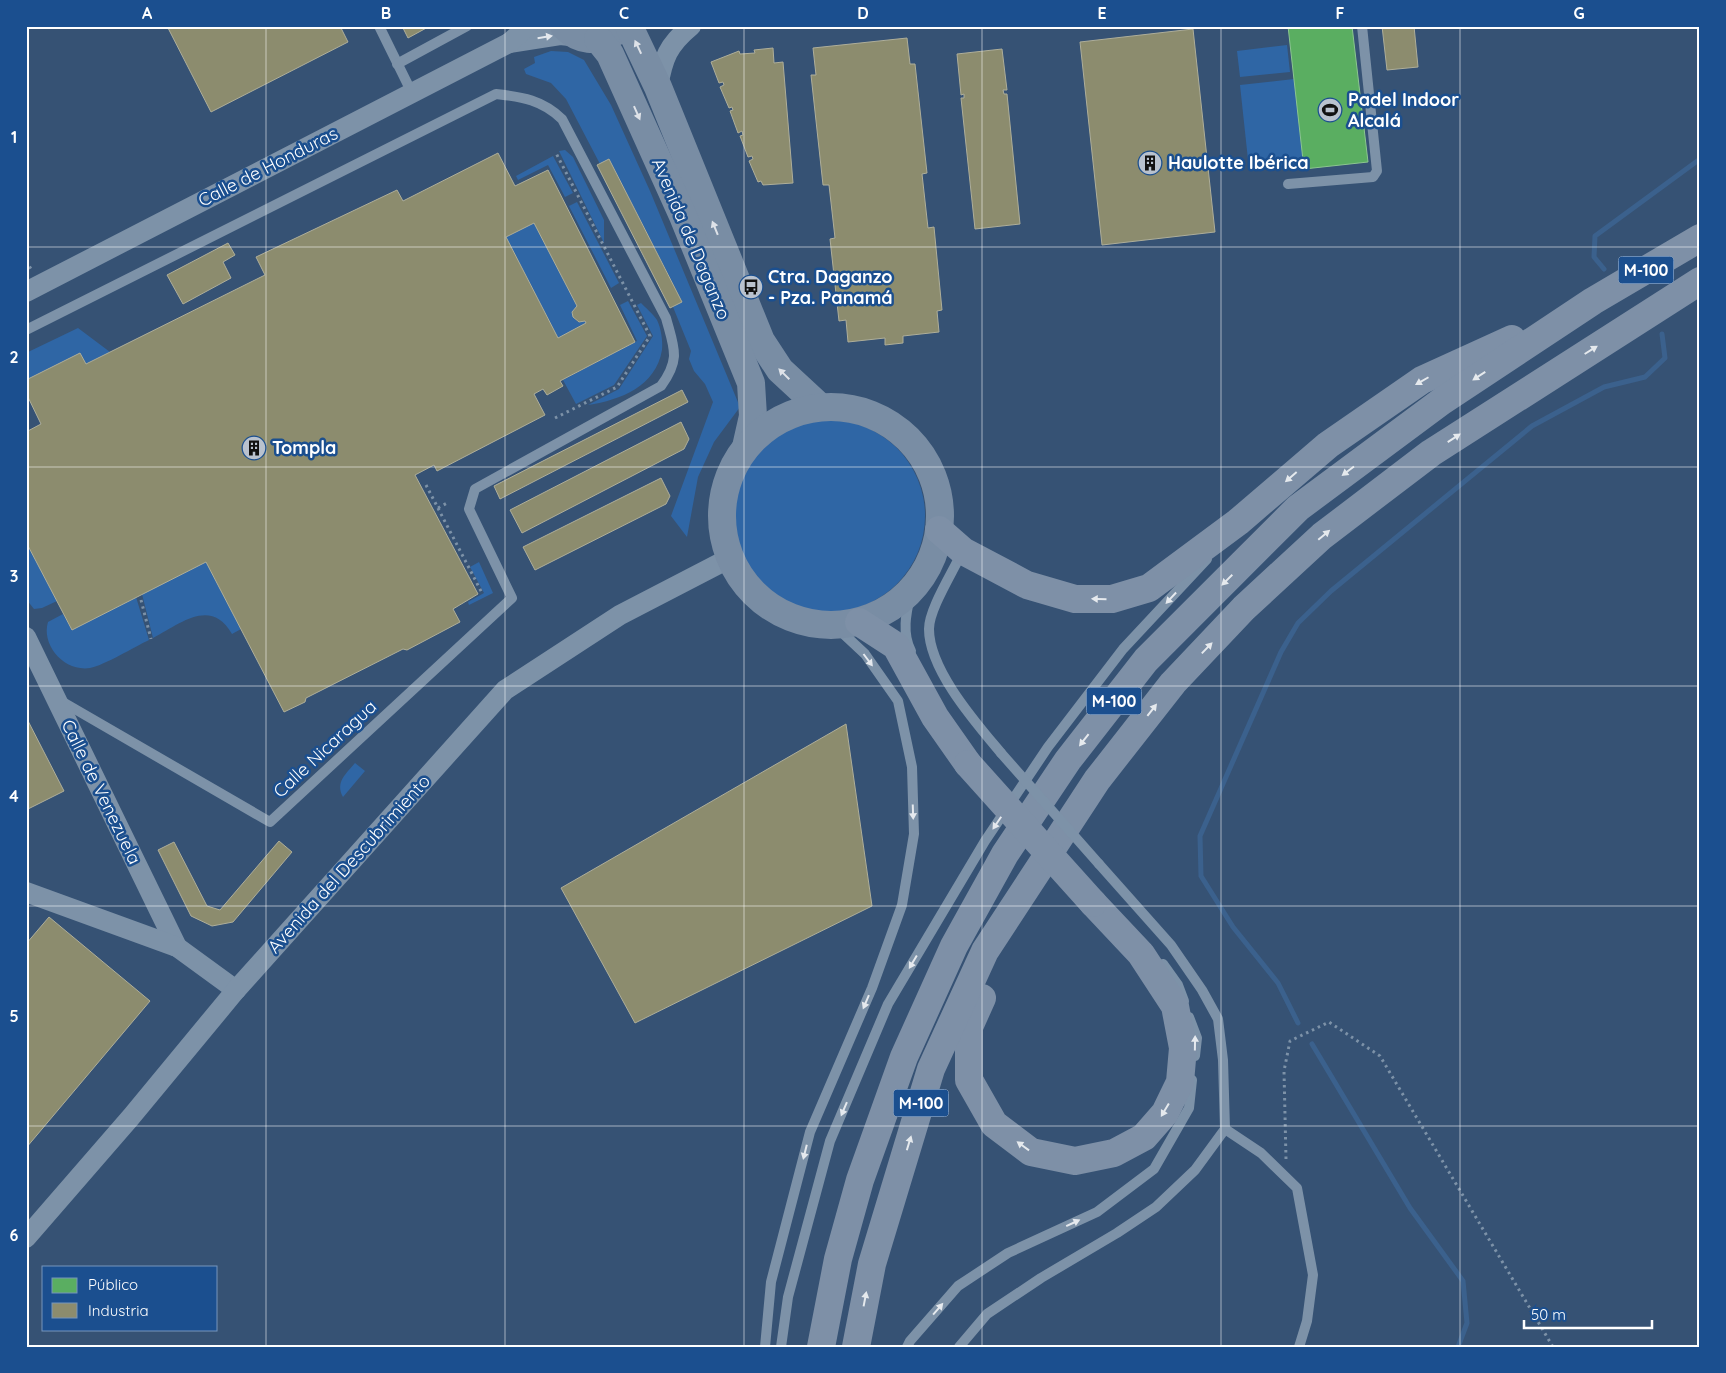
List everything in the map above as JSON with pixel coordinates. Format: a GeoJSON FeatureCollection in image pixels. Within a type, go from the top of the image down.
{"type":"FeatureCollection","features":[{"type":"Feature","properties":{"kind":"highway","name":"M-100"},"geometry":{"type":"LineString","coordinates":[[822,1347],[838,1259],[860,1180],[904,1056],[954,946],[1005,854],[1068,760],[1146,660],[1298,508],[1442,401],[1593,301],[1700,238]]}},
{"type":"Feature","properties":{"kind":"highway","name":"M-100"},"geometry":{"type":"LineString","coordinates":[[856,1347],[872,1264],[931,1070],[985,951],[1034,879],[1097,780],[1173,683],[1244,608],[1322,536],[1430,453],[1700,282]]}},
{"type":"Feature","properties":{"kind":"highway"},"geometry":{"type":"LineString","coordinates":[[939,530],[963,550],[1027,586],[1075,599],[1112,600],[1149,588],[1238,522],[1328,445],[1422,380],[1593,301]]}},
{"type":"Feature","properties":{"kind":"highway"},"geometry":{"type":"LineString","coordinates":[[847,623],[896,646],[935,717],[1093,903],[1141,954],[1175,1006],[1183,1048],[1180,1082],[1165,1113],[1144,1137],[1114,1153],[1075,1161],[1031,1152],[994,1124],[970,1080],[969,1027],[1034,879]]}},
{"type":"Feature","properties":{"kind":"main road","name":"Avenida de Daganzo"},"geometry":{"type":"LineString","coordinates":[[630,26],[658,87],[761,342],[780,370],[820,407]]}},
{"type":"Feature","properties":{"kind":"main road","name":"Avenida de Daganzo"},"geometry":{"type":"LineString","coordinates":[[591,32],[610,54],[683,216],[751,383],[753,416],[746,446]]}},
{"type":"Feature","properties":{"kind":"main road"},"geometry":{"type":"LineString","coordinates":[[820,407],[852,409],[883,421],[909,440],[928,467],[938,497],[939,530],[934,552],[924,573],[911,591],[896,604],[878,615],[847,623],[802,621],[772,608],[747,586],[730,558],[722,529],[722,500],[731,472],[746,446],[767,427],[792,414],[820,407]]}},
{"type":"Feature","properties":{"kind":"street","name":"Calle de Honduras"},"geometry":{"type":"LineString","coordinates":[[26,292],[509,43],[528,26]]}},
{"type":"Feature","properties":{"kind":"street"},"geometry":{"type":"LineString","coordinates":[[658,87],[666,54],[675,39],[691,26]]}},
{"type":"Feature","properties":{"kind":"street","name":"Calle de Honduras"},"geometry":{"type":"LineString","coordinates":[[509,43],[591,32]]}},
{"type":"Feature","properties":{"kind":"street","name":"Avenida del Descubrimiento"},"geometry":{"type":"LineString","coordinates":[[26,1238],[131,1117],[236,990],[505,690],[620,614],[730,558]]}},
{"type":"Feature","properties":{"kind":"street","name":"Calle de Venezuela"},"geometry":{"type":"LineString","coordinates":[[26,637],[177,947]]}},
{"type":"Feature","properties":{"kind":"street"},"geometry":{"type":"LineString","coordinates":[[26,892],[177,947],[236,990]]}},
{"type":"Feature","properties":{"kind":"lane"},"geometry":{"type":"LineString","coordinates":[[379,26],[412,93]]}},
{"type":"Feature","properties":{"kind":"lane"},"geometry":{"type":"LineString","coordinates":[[398,64],[467,26]]}},
{"type":"Feature","properties":{"kind":"lane"},"geometry":{"type":"LineString","coordinates":[[1288,184],[1373,177],[1377,172],[1362,26]]}},
{"type":"Feature","properties":{"kind":"lane","name":"Calle Nicaragua"},"geometry":{"type":"LineString","coordinates":[[26,330],[496,94],[520,96],[549,106],[562,119],[666,318],[676,354],[670,374],[661,386],[475,489],[469,509],[512,598],[270,822],[56,698]]}},
{"type":"Feature","properties":{"kind":"lane"},"geometry":{"type":"LineString","coordinates":[[781,1347],[788,1297],[830,1141],[888,1004],[985,841],[1048,747],[1123,649],[1238,522]]}},
{"type":"Feature","properties":{"kind":"lane"},"geometry":{"type":"LineString","coordinates":[[959,1347],[987,1314],[1041,1278],[1117,1233],[1156,1207],[1195,1170],[1225,1129],[1224,1069],[1218,1019],[1202,990],[1171,945],[1001,753],[966,710],[948,682],[933,650],[929,628],[935,608],[963,550]]}},
{"type":"Feature","properties":{"kind":"lane"},"geometry":{"type":"LineString","coordinates":[[911,591],[905,621],[908,645],[972,761],[1036,823]]}},
{"type":"Feature","properties":{"kind":"lane"},"geometry":{"type":"LineString","coordinates":[[765,1347],[772,1282],[810,1132],[872,988],[902,905],[914,834],[912,767],[898,701],[865,654],[847,623]]}},
{"type":"Feature","properties":{"kind":"lane"},"geometry":{"type":"LineString","coordinates":[[1049,837],[1062,852]]}},
{"type":"Feature","properties":{"kind":"lane"},"geometry":{"type":"LineString","coordinates":[[907,1347],[910,1341],[958,1286],[1008,1253],[1097,1212],[1154,1169],[1189,1108],[1197,1038],[1178,985],[1158,957]]}},
{"type":"Feature","properties":{"kind":"lane"},"geometry":{"type":"LineString","coordinates":[[1225,1129],[1261,1154],[1296,1188],[1313,1275],[1307,1321],[1300,1347]]}},
{"type":"Feature","properties":{"kind":"path"},"geometry":{"type":"LineString","coordinates":[[555,418],[617,387],[650,336],[556,153]]}},
{"type":"Feature","properties":{"kind":"path"},"geometry":{"type":"LineString","coordinates":[[426,485],[482,593]]}},
{"type":"Feature","properties":{"kind":"path"},"geometry":{"type":"LineString","coordinates":[[438,508],[449,502]]}},
{"type":"Feature","properties":{"kind":"path"},"geometry":{"type":"LineString","coordinates":[[141,600],[151,639]]}},
{"type":"Feature","properties":{"kind":"path"},"geometry":{"type":"LineString","coordinates":[[1287,1178],[1284,1071],[1290,1041],[1329,1022],[1380,1056],[1553,1347]]}},
{"type":"Feature","properties":{"kind":"shaded area"},"geometry":{"type":"Polygon","coordinates":[[[1287,45],[1290,72],[1240,77],[1237,51],[1287,45]]]}},
{"type":"Feature","properties":{"kind":"shaded area"},"geometry":{"type":"Polygon","coordinates":[[[551,51],[568,52],[584,60],[611,105],[650,191],[740,407],[714,442],[698,477],[687,537],[671,516],[713,402],[705,384],[694,371],[689,359],[691,351],[673,307],[682,301],[609,159],[600,164],[566,99],[551,83],[526,74],[524,69],[535,63],[534,57],[551,51]]]}},
{"type":"Feature","properties":{"kind":"shaded area"},"geometry":{"type":"Polygon","coordinates":[[[1294,79],[1304,163],[1249,169],[1240,85],[1294,79]]]}},
{"type":"Feature","properties":{"kind":"shaded area"},"geometry":{"type":"Polygon","coordinates":[[[565,150],[573,157],[604,220],[604,243],[559,151],[565,150]]]}},
{"type":"Feature","properties":{"kind":"shaded area"},"geometry":{"type":"Polygon","coordinates":[[[553,156],[573,193],[565,197],[548,165],[518,180],[516,176],[553,156]]]}},
{"type":"Feature","properties":{"kind":"shaded area"},"geometry":{"type":"Polygon","coordinates":[[[577,202],[619,283],[611,288],[569,206],[577,202]]]}},
{"type":"Feature","properties":{"kind":"shaded area"},"geometry":{"type":"Polygon","coordinates":[[[534,223],[577,306],[572,312],[573,317],[578,322],[585,321],[586,323],[558,338],[506,237],[534,223]]]}},
{"type":"Feature","properties":{"kind":"shaded area"},"geometry":{"type":"Polygon","coordinates":[[[628,301],[647,336],[614,385],[576,404],[563,380],[637,341],[620,305],[628,301]]]}},
{"type":"Feature","properties":{"kind":"shaded area"},"geometry":{"type":"Polygon","coordinates":[[[641,303],[657,320],[660,327],[662,350],[653,373],[645,382],[624,395],[588,405],[619,389],[653,336],[637,305],[641,303]]]}},
{"type":"Feature","properties":{"kind":"shaded area"},"geometry":{"type":"Polygon","coordinates":[[[78,328],[110,352],[86,364],[80,353],[26,380],[26,353],[78,328]]]}},
{"type":"Feature","properties":{"kind":"shaded area"},"geometry":{"type":"Polygon","coordinates":[[[838,420],[848,421],[874,431],[890,441],[904,455],[918,479],[924,497],[924,535],[918,553],[904,577],[890,591],[866,605],[848,611],[820,612],[810,611],[784,601],[768,591],[754,577],[740,553],[734,535],[733,507],[734,497],[744,471],[754,455],[768,441],[792,427],[810,421],[838,420]]]}},
{"type":"Feature","properties":{"kind":"shaded area"},"geometry":{"type":"Polygon","coordinates":[[[26,542],[57,601],[42,608],[34,609],[26,599],[26,542]]]}},
{"type":"Feature","properties":{"kind":"shaded area"},"geometry":{"type":"Polygon","coordinates":[[[206,562],[241,629],[232,634],[224,623],[215,617],[205,615],[184,621],[153,638],[142,594],[206,562]]]}},
{"type":"Feature","properties":{"kind":"shaded area"},"geometry":{"type":"Polygon","coordinates":[[[479,562],[493,593],[469,605],[468,602],[484,593],[470,567],[479,562]]]}},
{"type":"Feature","properties":{"kind":"shaded area"},"geometry":{"type":"Polygon","coordinates":[[[136,597],[149,640],[111,660],[90,668],[71,666],[63,661],[51,648],[47,631],[48,622],[63,614],[72,630],[136,597]]]}},
{"type":"Feature","properties":{"kind":"shaded area"},"geometry":{"type":"Polygon","coordinates":[[[355,763],[365,771],[343,797],[340,787],[341,783],[355,763]]]}},
{"type":"Feature","properties":{"kind":"building: Público","name":"Padel Indoor Alcalá"},"geometry":{"type":"Polygon","coordinates":[[[1288,26],[1352,26],[1368,162],[1304,169],[1288,26]]]}},
{"type":"Feature","properties":{"kind":"building: Industria"},"geometry":{"type":"Polygon","coordinates":[[[167,26],[340,26],[348,42],[211,112],[167,26]]]}},
{"type":"Feature","properties":{"kind":"building: Industria"},"geometry":{"type":"Polygon","coordinates":[[[402,26],[430,26],[408,38],[402,26]]]}},
{"type":"Feature","properties":{"kind":"building: Industria"},"geometry":{"type":"Polygon","coordinates":[[[1382,26],[1414,26],[1418,67],[1387,70],[1382,26]]]}},
{"type":"Feature","properties":{"kind":"building: Industria","name":"Haulotte Ibérica"},"geometry":{"type":"Polygon","coordinates":[[[1193,29],[1215,232],[1102,245],[1080,42],[1193,29]]]}},
{"type":"Feature","properties":{"kind":"building: Industria"},"geometry":{"type":"Polygon","coordinates":[[[907,38],[910,64],[915,64],[927,173],[922,174],[928,228],[934,227],[942,310],[937,311],[939,332],[903,336],[903,343],[885,345],[885,338],[848,342],[846,320],[839,321],[830,239],[835,238],[829,185],[823,185],[811,75],[816,75],[813,48],[907,38]]]}},
{"type":"Feature","properties":{"kind":"building: Industria"},"geometry":{"type":"Polygon","coordinates":[[[773,48],[774,63],[783,62],[793,183],[763,185],[761,181],[758,182],[749,161],[753,159],[752,156],[748,157],[740,136],[743,135],[742,131],[738,133],[730,111],[733,110],[732,107],[729,108],[720,87],[724,85],[723,82],[719,83],[711,62],[739,51],[740,54],[755,53],[754,50],[773,48]]]}},
{"type":"Feature","properties":{"kind":"building: Industria"},"geometry":{"type":"Polygon","coordinates":[[[1002,49],[1007,90],[1003,90],[1004,94],[1007,94],[1020,224],[975,229],[961,98],[964,98],[964,94],[961,95],[957,54],[1002,49]]]}},
{"type":"Feature","properties":{"kind":"building: Industria","name":"Tompla"},"geometry":{"type":"Polygon","coordinates":[[[498,153],[515,186],[548,170],[635,342],[560,381],[563,386],[547,395],[543,389],[534,394],[545,415],[437,471],[434,465],[415,475],[478,594],[453,609],[460,622],[407,650],[403,649],[306,698],[305,702],[284,712],[206,562],[72,630],[26,542],[26,432],[41,424],[26,393],[26,380],[80,353],[86,364],[265,275],[256,257],[397,190],[403,201],[498,153]],[[534,223],[506,237],[558,338],[586,323],[585,321],[579,322],[573,317],[572,312],[577,306],[534,223]]]}},
{"type":"Feature","properties":{"kind":"building: Industria"},"geometry":{"type":"Polygon","coordinates":[[[609,159],[682,302],[670,308],[597,165],[609,159]]]}},
{"type":"Feature","properties":{"kind":"building: Industria"},"geometry":{"type":"Polygon","coordinates":[[[228,243],[235,255],[223,262],[231,278],[183,304],[167,275],[228,243]]]}},
{"type":"Feature","properties":{"kind":"building: Industria"},"geometry":{"type":"Polygon","coordinates":[[[682,390],[688,402],[500,499],[494,486],[682,390]]]}},
{"type":"Feature","properties":{"kind":"building: Industria"},"geometry":{"type":"Polygon","coordinates":[[[681,422],[689,439],[684,449],[522,533],[510,510],[681,422]]]}},
{"type":"Feature","properties":{"kind":"building: Industria"},"geometry":{"type":"Polygon","coordinates":[[[661,478],[670,496],[666,504],[535,570],[523,547],[661,478]]]}},
{"type":"Feature","properties":{"kind":"building: Industria"},"geometry":{"type":"Polygon","coordinates":[[[26,717],[64,791],[26,810],[26,717]]]}},
{"type":"Feature","properties":{"kind":"building: Industria"},"geometry":{"type":"Polygon","coordinates":[[[846,724],[872,906],[635,1023],[561,888],[846,724]]]}},
{"type":"Feature","properties":{"kind":"building: Industria"},"geometry":{"type":"Polygon","coordinates":[[[279,841],[292,852],[233,922],[212,926],[191,916],[158,850],[174,842],[207,906],[220,910],[279,841]]]}},
{"type":"Feature","properties":{"kind":"building: Industria"},"geometry":{"type":"Polygon","coordinates":[[[49,917],[150,1001],[26,1148],[26,944],[49,917]]]}},
{"type":"Feature","properties":{"kind":"waterway"},"geometry":{"type":"LineString","coordinates":[[1604,269],[1594,257],[1595,236],[1700,159]]}},
{"type":"Feature","properties":{"kind":"waterway"},"geometry":{"type":"LineString","coordinates":[[1298,1023],[1278,983],[1233,927],[1201,876],[1200,836],[1281,652],[1298,623],[1331,591],[1532,426],[1604,387],[1645,377],[1665,358],[1662,334]]}},
{"type":"Feature","properties":{"kind":"waterway"},"geometry":{"type":"LineString","coordinates":[[1312,1044],[1410,1208],[1463,1281],[1467,1323],[1458,1347]]}},
{"type":"Feature","properties":{"kind":"place","name":"Padel Indoor Alcalá"},"geometry":{"type":"Point","coordinates":[1330,110]}},
{"type":"Feature","properties":{"kind":"place","name":"Haulotte Ibérica"},"geometry":{"type":"Point","coordinates":[1150,163]}},
{"type":"Feature","properties":{"kind":"place","name":"Ctra. Daganzo - Pza. Panamá"},"geometry":{"type":"Point","coordinates":[751,287]}},
{"type":"Feature","properties":{"kind":"place","name":"Tompla"},"geometry":{"type":"Point","coordinates":[254,448]}}]}
